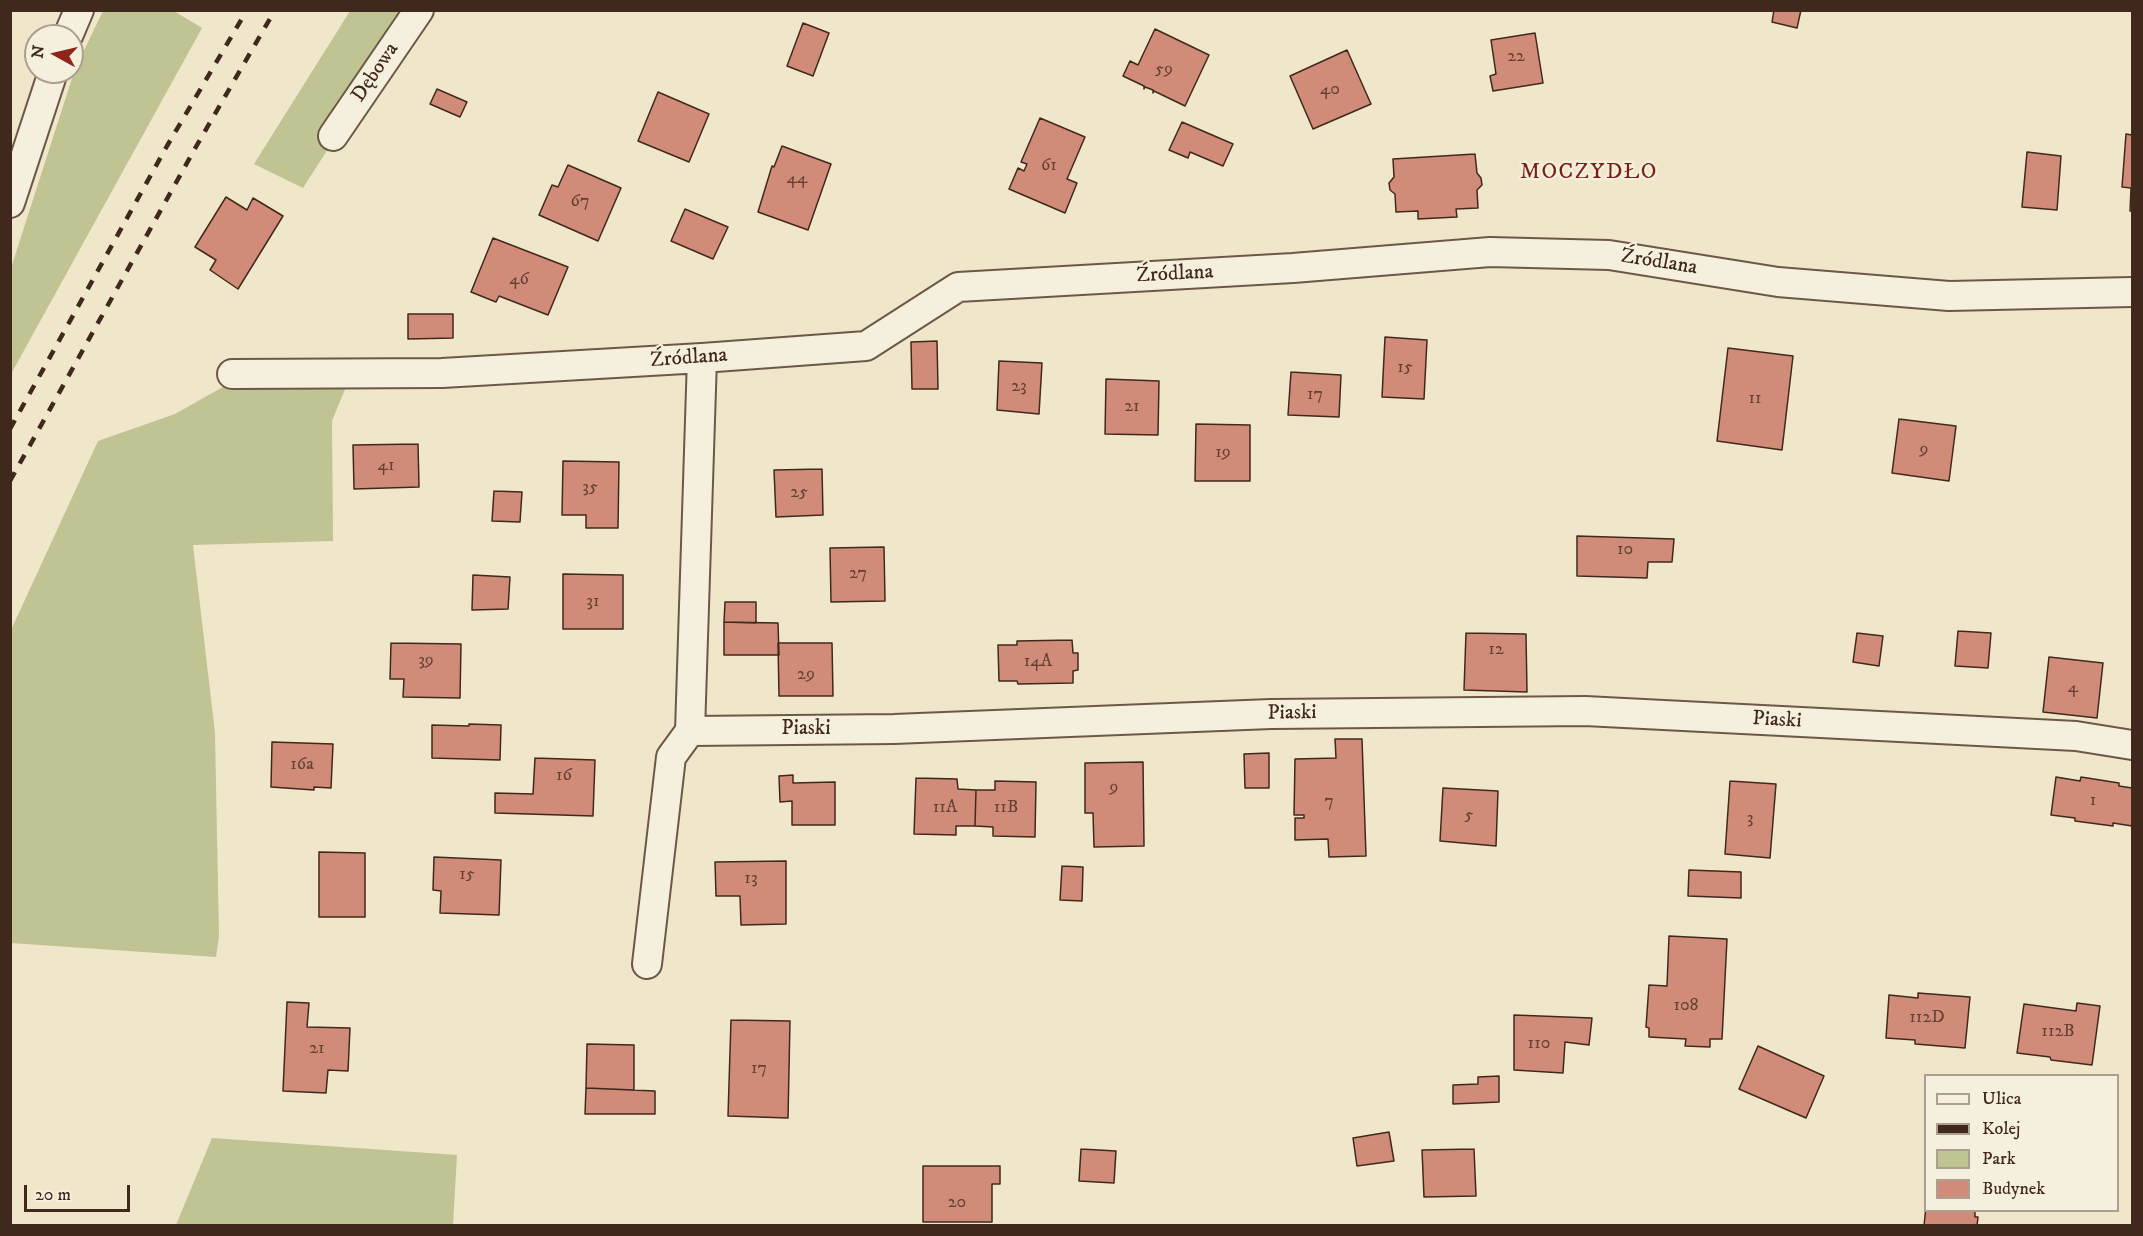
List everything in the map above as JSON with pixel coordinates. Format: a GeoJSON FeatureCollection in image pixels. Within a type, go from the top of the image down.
{"type":"FeatureCollection","features":[{"type":"Feature","properties":{"kind":"street"},"geometry":{"type":"LineString","coordinates":[[73,24],[79,10]]}},
{"type":"Feature","properties":{"kind":"street","name":"Dębowa"},"geometry":{"type":"LineString","coordinates":[[333,136],[419,10]]}},
{"type":"Feature","properties":{"kind":"street"},"geometry":{"type":"LineString","coordinates":[[10,203],[49,84]]}},
{"type":"Feature","properties":{"kind":"street","name":"Źródlana"},"geometry":{"type":"LineString","coordinates":[[232,374],[442,373],[866,346],[958,287],[1293,268],[1490,252],[1609,255],[1778,282],[1949,296],[2133,292]]}},
{"type":"Feature","properties":{"kind":"street"},"geometry":{"type":"LineString","coordinates":[[647,964],[671,757],[690,731],[702,358]]}},
{"type":"Feature","properties":{"kind":"street","name":"Piaski"},"geometry":{"type":"LineString","coordinates":[[690,731],[894,729],[1271,714],[1585,711],[2076,736],[2133,745]]}},
{"type":"Feature","properties":{"kind":"green space"},"geometry":{"type":"Polygon","coordinates":[[[103,11],[174,11],[202,28],[11,374],[11,268],[70,84],[84,84],[84,50],[103,11]]]}},
{"type":"Feature","properties":{"kind":"green space"},"geometry":{"type":"Polygon","coordinates":[[[350,11],[416,11],[303,188],[254,164],[350,11]]]}},
{"type":"Feature","properties":{"kind":"green space"},"geometry":{"type":"Polygon","coordinates":[[[348,382],[332,421],[333,541],[193,545],[215,733],[219,936],[216,957],[11,943],[11,630],[98,441],[175,414],[230,383],[348,382]]]}},
{"type":"Feature","properties":{"kind":"green space"},"geometry":{"type":"Polygon","coordinates":[[[212,1138],[457,1155],[453,1225],[176,1225],[212,1138]]]}},
{"type":"Feature","properties":{"kind":"building"},"geometry":{"type":"Polygon","coordinates":[[[1774,10],[1801,10],[1797,28],[1772,22],[1774,10]]]}},
{"type":"Feature","properties":{"kind":"building"},"geometry":{"type":"Polygon","coordinates":[[[803,23],[829,33],[813,76],[787,66],[803,23]]]}},
{"type":"Feature","properties":{"kind":"building"},"geometry":{"type":"Polygon","coordinates":[[[1155,29],[1209,55],[1185,106],[1154,91],[1153,93],[1153,90],[1145,87],[1144,89],[1144,86],[1123,76],[1130,61],[1138,65],[1155,29]]]}},
{"type":"Feature","properties":{"kind":"building"},"geometry":{"type":"Polygon","coordinates":[[[1535,33],[1543,83],[1493,91],[1490,76],[1496,74],[1491,40],[1535,33]]]}},
{"type":"Feature","properties":{"kind":"building"},"geometry":{"type":"Polygon","coordinates":[[[1347,50],[1371,104],[1313,129],[1290,76],[1347,50]]]}},
{"type":"Feature","properties":{"kind":"building"},"geometry":{"type":"Polygon","coordinates":[[[437,89],[467,102],[460,117],[430,104],[437,89]]]}},
{"type":"Feature","properties":{"kind":"building"},"geometry":{"type":"Polygon","coordinates":[[[658,92],[709,114],[689,162],[638,141],[658,92]]]}},
{"type":"Feature","properties":{"kind":"building"},"geometry":{"type":"Polygon","coordinates":[[[1040,118],[1085,137],[1067,179],[1077,183],[1065,213],[1009,189],[1018,168],[1024,171],[1027,164],[1021,162],[1040,118]]]}},
{"type":"Feature","properties":{"kind":"building"},"geometry":{"type":"Polygon","coordinates":[[[1182,122],[1233,144],[1223,166],[1190,152],[1188,158],[1169,150],[1182,122]]]}},
{"type":"Feature","properties":{"kind":"building"},"geometry":{"type":"Polygon","coordinates":[[[2126,134],[2132,135],[2132,211],[2130,211],[2131,188],[2122,187],[2126,134]]]}},
{"type":"Feature","properties":{"kind":"building"},"geometry":{"type":"Polygon","coordinates":[[[782,146],[831,164],[808,230],[758,212],[772,166],[774,167],[782,146]]]}},
{"type":"Feature","properties":{"kind":"building"},"geometry":{"type":"Polygon","coordinates":[[[2027,152],[2061,156],[2057,210],[2022,207],[2027,152]]]}},
{"type":"Feature","properties":{"kind":"building"},"geometry":{"type":"Polygon","coordinates":[[[1475,154],[1477,173],[1482,185],[1477,190],[1478,208],[1456,209],[1457,217],[1418,219],[1418,211],[1396,212],[1395,194],[1390,190],[1389,183],[1394,177],[1393,159],[1475,154]]]}},
{"type":"Feature","properties":{"kind":"building"},"geometry":{"type":"Polygon","coordinates":[[[568,165],[621,188],[598,241],[539,215],[552,185],[558,187],[568,165]]]}},
{"type":"Feature","properties":{"kind":"building"},"geometry":{"type":"Polygon","coordinates":[[[226,197],[247,210],[253,198],[283,216],[238,289],[210,270],[216,260],[195,247],[226,197]]]}},
{"type":"Feature","properties":{"kind":"building"},"geometry":{"type":"Polygon","coordinates":[[[685,209],[728,227],[713,259],[671,241],[685,209]]]}},
{"type":"Feature","properties":{"kind":"building"},"geometry":{"type":"Polygon","coordinates":[[[493,238],[568,267],[548,315],[499,296],[496,302],[471,292],[493,238]]]}},
{"type":"Feature","properties":{"kind":"building"},"geometry":{"type":"Polygon","coordinates":[[[408,314],[453,314],[453,338],[408,339],[408,314]]]}},
{"type":"Feature","properties":{"kind":"building"},"geometry":{"type":"Polygon","coordinates":[[[1385,337],[1427,340],[1424,399],[1382,397],[1385,337]]]}},
{"type":"Feature","properties":{"kind":"building"},"geometry":{"type":"Polygon","coordinates":[[[937,341],[938,389],[912,389],[911,342],[937,341]]]}},
{"type":"Feature","properties":{"kind":"building"},"geometry":{"type":"Polygon","coordinates":[[[1728,348],[1793,356],[1782,450],[1717,441],[1728,348]]]}},
{"type":"Feature","properties":{"kind":"building"},"geometry":{"type":"Polygon","coordinates":[[[999,361],[1042,363],[1039,414],[997,410],[999,361]]]}},
{"type":"Feature","properties":{"kind":"building"},"geometry":{"type":"Polygon","coordinates":[[[1291,372],[1341,375],[1339,417],[1288,415],[1291,372]]]}},
{"type":"Feature","properties":{"kind":"building"},"geometry":{"type":"Polygon","coordinates":[[[1106,379],[1159,381],[1158,435],[1105,434],[1106,379]]]}},
{"type":"Feature","properties":{"kind":"building"},"geometry":{"type":"Polygon","coordinates":[[[1899,419],[1956,426],[1949,481],[1892,473],[1899,419]]]}},
{"type":"Feature","properties":{"kind":"building"},"geometry":{"type":"Polygon","coordinates":[[[1196,424],[1250,425],[1250,481],[1195,481],[1196,424]]]}},
{"type":"Feature","properties":{"kind":"building"},"geometry":{"type":"Polygon","coordinates":[[[418,444],[419,487],[354,489],[353,445],[418,444]]]}},
{"type":"Feature","properties":{"kind":"building"},"geometry":{"type":"Polygon","coordinates":[[[563,461],[619,462],[618,528],[586,528],[586,515],[562,515],[563,461]]]}},
{"type":"Feature","properties":{"kind":"building"},"geometry":{"type":"Polygon","coordinates":[[[822,469],[823,515],[776,517],[774,470],[822,469]]]}},
{"type":"Feature","properties":{"kind":"building"},"geometry":{"type":"Polygon","coordinates":[[[494,491],[522,492],[520,522],[492,521],[494,491]]]}},
{"type":"Feature","properties":{"kind":"building"},"geometry":{"type":"Polygon","coordinates":[[[1577,536],[1674,539],[1672,562],[1648,562],[1647,578],[1577,576],[1577,536]]]}},
{"type":"Feature","properties":{"kind":"building"},"geometry":{"type":"Polygon","coordinates":[[[884,547],[885,601],[831,602],[830,548],[884,547]]]}},
{"type":"Feature","properties":{"kind":"building"},"geometry":{"type":"Polygon","coordinates":[[[563,574],[623,575],[623,629],[563,629],[563,574]]]}},
{"type":"Feature","properties":{"kind":"building"},"geometry":{"type":"Polygon","coordinates":[[[473,575],[510,577],[508,609],[472,610],[473,575]]]}},
{"type":"Feature","properties":{"kind":"building"},"geometry":{"type":"Polygon","coordinates":[[[725,602],[756,602],[756,623],[724,622],[725,602]]]}},
{"type":"Feature","properties":{"kind":"building"},"geometry":{"type":"Polygon","coordinates":[[[724,622],[778,623],[779,655],[724,655],[724,622]]]}},
{"type":"Feature","properties":{"kind":"building"},"geometry":{"type":"Polygon","coordinates":[[[1958,631],[1991,633],[1988,668],[1955,666],[1958,631]]]}},
{"type":"Feature","properties":{"kind":"building"},"geometry":{"type":"Polygon","coordinates":[[[1466,633],[1526,634],[1527,692],[1464,690],[1466,633]]]}},
{"type":"Feature","properties":{"kind":"building"},"geometry":{"type":"Polygon","coordinates":[[[1857,633],[1883,636],[1879,666],[1853,662],[1857,633]]]}},
{"type":"Feature","properties":{"kind":"building"},"geometry":{"type":"Polygon","coordinates":[[[1072,640],[1073,653],[1078,653],[1078,670],[1073,671],[1073,683],[1018,684],[1017,681],[999,681],[998,645],[1017,645],[1017,641],[1072,640]]]}},
{"type":"Feature","properties":{"kind":"building"},"geometry":{"type":"Polygon","coordinates":[[[391,643],[461,644],[460,698],[403,697],[404,679],[390,679],[391,643]]]}},
{"type":"Feature","properties":{"kind":"building"},"geometry":{"type":"Polygon","coordinates":[[[778,643],[832,643],[833,696],[779,696],[778,643]]]}},
{"type":"Feature","properties":{"kind":"building"},"geometry":{"type":"Polygon","coordinates":[[[2049,657],[2103,663],[2097,718],[2043,712],[2049,657]]]}},
{"type":"Feature","properties":{"kind":"building"},"geometry":{"type":"Polygon","coordinates":[[[469,724],[501,725],[500,760],[432,758],[432,725],[469,726],[469,724]]]}},
{"type":"Feature","properties":{"kind":"building"},"geometry":{"type":"Polygon","coordinates":[[[1335,739],[1362,739],[1366,856],[1329,857],[1328,839],[1295,840],[1295,818],[1304,818],[1304,815],[1294,815],[1295,759],[1336,758],[1335,739]]]}},
{"type":"Feature","properties":{"kind":"building"},"geometry":{"type":"Polygon","coordinates":[[[272,742],[333,744],[331,788],[314,787],[314,790],[271,787],[272,742]]]}},
{"type":"Feature","properties":{"kind":"building"},"geometry":{"type":"Polygon","coordinates":[[[1269,753],[1269,788],[1245,788],[1244,754],[1269,753]]]}},
{"type":"Feature","properties":{"kind":"building"},"geometry":{"type":"Polygon","coordinates":[[[535,758],[595,760],[593,816],[495,813],[495,793],[533,794],[535,758]]]}},
{"type":"Feature","properties":{"kind":"building"},"geometry":{"type":"Polygon","coordinates":[[[1143,762],[1144,846],[1094,847],[1093,813],[1085,813],[1085,763],[1143,762]]]}},
{"type":"Feature","properties":{"kind":"building"},"geometry":{"type":"Polygon","coordinates":[[[793,775],[793,783],[835,782],[835,825],[792,825],[792,801],[780,802],[779,776],[793,775]]]}},
{"type":"Feature","properties":{"kind":"building"},"geometry":{"type":"Polygon","coordinates":[[[2056,777],[2080,781],[2081,777],[2119,783],[2119,786],[2132,788],[2132,826],[2075,821],[2075,818],[2051,815],[2056,777]]]}},
{"type":"Feature","properties":{"kind":"building"},"geometry":{"type":"Polygon","coordinates":[[[916,778],[957,779],[958,789],[976,790],[975,826],[956,826],[956,835],[914,834],[916,778]]]}},
{"type":"Feature","properties":{"kind":"building"},"geometry":{"type":"Polygon","coordinates":[[[995,781],[1036,782],[1035,837],[993,836],[993,827],[975,826],[976,790],[995,790],[995,781]]]}},
{"type":"Feature","properties":{"kind":"building"},"geometry":{"type":"Polygon","coordinates":[[[1730,781],[1776,784],[1770,858],[1725,854],[1730,781]]]}},
{"type":"Feature","properties":{"kind":"building"},"geometry":{"type":"Polygon","coordinates":[[[1443,788],[1498,791],[1496,846],[1440,841],[1443,788]]]}},
{"type":"Feature","properties":{"kind":"building"},"geometry":{"type":"Polygon","coordinates":[[[319,852],[365,853],[365,917],[319,917],[319,852]]]}},
{"type":"Feature","properties":{"kind":"building"},"geometry":{"type":"Polygon","coordinates":[[[434,857],[501,860],[499,915],[440,913],[441,891],[433,890],[434,857]]]}},
{"type":"Feature","properties":{"kind":"building"},"geometry":{"type":"Polygon","coordinates":[[[786,861],[786,924],[741,925],[740,896],[716,896],[715,862],[786,861]]]}},
{"type":"Feature","properties":{"kind":"building"},"geometry":{"type":"Polygon","coordinates":[[[1062,866],[1083,867],[1082,901],[1060,900],[1062,866]]]}},
{"type":"Feature","properties":{"kind":"building"},"geometry":{"type":"Polygon","coordinates":[[[1689,870],[1741,872],[1741,898],[1688,896],[1689,870]]]}},
{"type":"Feature","properties":{"kind":"building"},"geometry":{"type":"Polygon","coordinates":[[[1669,936],[1727,939],[1722,1039],[1710,1039],[1710,1047],[1685,1046],[1686,1039],[1649,1037],[1649,1028],[1646,1027],[1649,985],[1667,986],[1669,936]]]}},
{"type":"Feature","properties":{"kind":"building"},"geometry":{"type":"Polygon","coordinates":[[[1918,993],[1970,997],[1965,1048],[1915,1044],[1915,1040],[1886,1038],[1889,995],[1918,998],[1918,993]]]}},
{"type":"Feature","properties":{"kind":"building"},"geometry":{"type":"Polygon","coordinates":[[[287,1002],[309,1003],[307,1027],[350,1028],[348,1071],[328,1070],[326,1093],[283,1091],[287,1002]]]}},
{"type":"Feature","properties":{"kind":"building"},"geometry":{"type":"Polygon","coordinates":[[[2077,1003],[2100,1006],[2092,1065],[2017,1053],[2024,1004],[2076,1011],[2077,1003]]]}},
{"type":"Feature","properties":{"kind":"building"},"geometry":{"type":"Polygon","coordinates":[[[1514,1015],[1592,1018],[1589,1045],[1565,1042],[1563,1073],[1514,1070],[1514,1015]]]}},
{"type":"Feature","properties":{"kind":"building"},"geometry":{"type":"Polygon","coordinates":[[[731,1020],[790,1021],[788,1118],[728,1116],[731,1020]]]}},
{"type":"Feature","properties":{"kind":"building"},"geometry":{"type":"Polygon","coordinates":[[[587,1044],[634,1045],[634,1090],[586,1088],[587,1044]]]}},
{"type":"Feature","properties":{"kind":"building"},"geometry":{"type":"Polygon","coordinates":[[[1758,1046],[1824,1076],[1806,1118],[1739,1089],[1758,1046]]]}},
{"type":"Feature","properties":{"kind":"building"},"geometry":{"type":"Polygon","coordinates":[[[1499,1076],[1499,1102],[1453,1104],[1453,1085],[1478,1084],[1478,1077],[1499,1076]]]}},
{"type":"Feature","properties":{"kind":"building"},"geometry":{"type":"Polygon","coordinates":[[[586,1088],[655,1091],[655,1114],[585,1114],[586,1088]]]}},
{"type":"Feature","properties":{"kind":"building"},"geometry":{"type":"Polygon","coordinates":[[[1389,1132],[1394,1161],[1357,1166],[1353,1138],[1389,1132]]]}},
{"type":"Feature","properties":{"kind":"building"},"geometry":{"type":"Polygon","coordinates":[[[1081,1149],[1116,1151],[1114,1183],[1079,1181],[1081,1149]]]}},
{"type":"Feature","properties":{"kind":"building"},"geometry":{"type":"Polygon","coordinates":[[[1474,1149],[1476,1196],[1424,1197],[1422,1150],[1474,1149]]]}},
{"type":"Feature","properties":{"kind":"building"},"geometry":{"type":"Polygon","coordinates":[[[923,1166],[1000,1166],[1000,1184],[992,1184],[992,1222],[923,1222],[923,1166]]]}},
{"type":"Feature","properties":{"kind":"building"},"geometry":{"type":"Polygon","coordinates":[[[1925,1212],[1975,1212],[1975,1217],[1978,1217],[1977,1226],[1924,1226],[1925,1212]]]}},
{"type":"Feature","properties":{"kind":"railway"},"geometry":{"type":"LineString","coordinates":[[10,429],[167,146],[247,10]]}},
{"type":"Feature","properties":{"kind":"railway"},"geometry":{"type":"LineString","coordinates":[[10,481],[275,10]]}},
{"type":"Feature","properties":{"kind":"district","name":"MOCZYDŁO"},"geometry":{"type":"Point","coordinates":[1589,173]}}]}
